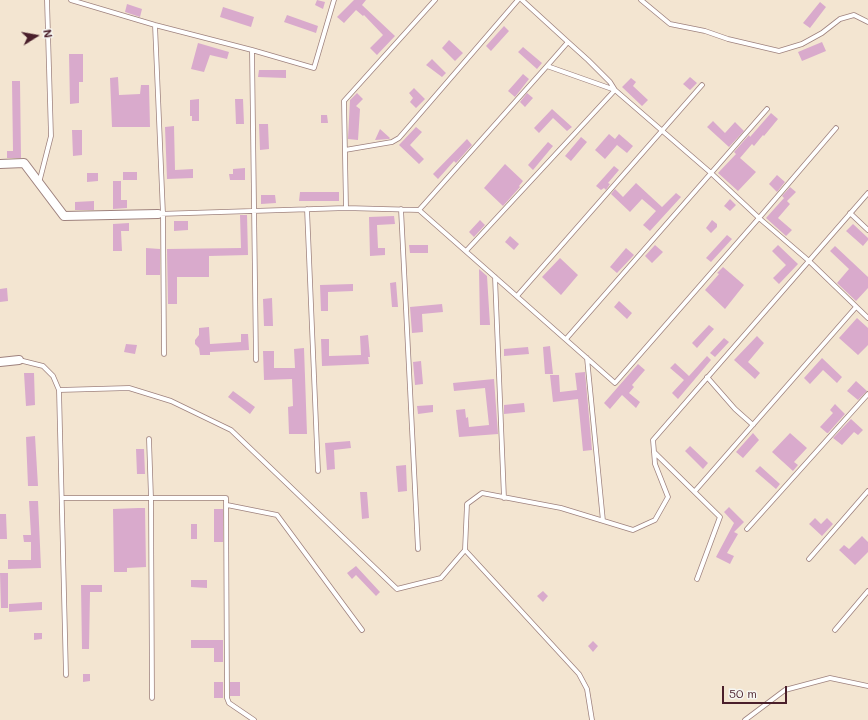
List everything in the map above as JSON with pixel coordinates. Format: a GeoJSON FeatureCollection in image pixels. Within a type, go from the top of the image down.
{"type":"FeatureCollection","features":[{"type":"Feature","properties":{"kind":"street"},"geometry":{"type":"LineString","coordinates":[[0,164],[24,163],[64,216],[160,214]]}},
{"type":"Feature","properties":{"kind":"street"},"geometry":{"type":"LineString","coordinates":[[0,362],[19,360]]}},
{"type":"Feature","properties":{"kind":"lane"},"geometry":{"type":"LineString","coordinates":[[39,183],[51,136],[47,0]]}},
{"type":"Feature","properties":{"kind":"lane"},"geometry":{"type":"LineString","coordinates":[[71,0],[155,25],[314,68],[334,0]]}},
{"type":"Feature","properties":{"kind":"lane"},"geometry":{"type":"LineString","coordinates":[[346,208],[344,101],[435,0]]}},
{"type":"Feature","properties":{"kind":"lane"},"geometry":{"type":"LineString","coordinates":[[345,150],[392,142],[400,138],[522,0],[588,60],[610,82],[615,90],[711,173],[809,261],[868,318]]}},
{"type":"Feature","properties":{"kind":"lane"},"geometry":{"type":"LineString","coordinates":[[641,0],[670,24],[705,31],[728,39],[779,51],[802,44],[822,33],[840,19],[854,15],[868,22]]}},
{"type":"Feature","properties":{"kind":"lane"},"geometry":{"type":"LineString","coordinates":[[155,25],[164,354]]}},
{"type":"Feature","properties":{"kind":"lane"},"geometry":{"type":"LineString","coordinates":[[420,210],[568,42]]}},
{"type":"Feature","properties":{"kind":"lane"},"geometry":{"type":"LineString","coordinates":[[252,50],[256,360]]}},
{"type":"Feature","properties":{"kind":"lane"},"geometry":{"type":"LineString","coordinates":[[546,66],[615,90]]}},
{"type":"Feature","properties":{"kind":"lane"},"geometry":{"type":"LineString","coordinates":[[517,296],[702,85]]}},
{"type":"Feature","properties":{"kind":"lane"},"geometry":{"type":"LineString","coordinates":[[466,251],[615,90]]}},
{"type":"Feature","properties":{"kind":"lane"},"geometry":{"type":"LineString","coordinates":[[566,340],[767,109]]}},
{"type":"Feature","properties":{"kind":"lane"},"geometry":{"type":"LineString","coordinates":[[160,214],[346,208],[420,210],[616,383],[760,218],[836,128]]}},
{"type":"Feature","properties":{"kind":"lane"},"geometry":{"type":"LineString","coordinates":[[59,390],[128,388],[171,401],[231,430],[396,589],[441,578],[464,550],[467,504],[482,494],[561,508],[633,530],[655,520],[668,497],[655,464],[653,440],[868,193]]}},
{"type":"Feature","properties":{"kind":"lane"},"geometry":{"type":"LineString","coordinates":[[307,209],[318,471]]}},
{"type":"Feature","properties":{"kind":"lane"},"geometry":{"type":"LineString","coordinates":[[402,209],[418,549]]}},
{"type":"Feature","properties":{"kind":"lane"},"geometry":{"type":"LineString","coordinates":[[850,214],[868,230]]}},
{"type":"Feature","properties":{"kind":"lane"},"geometry":{"type":"LineString","coordinates":[[495,277],[504,498]]}},
{"type":"Feature","properties":{"kind":"lane"},"geometry":{"type":"LineString","coordinates":[[695,491],[856,307]]}},
{"type":"Feature","properties":{"kind":"lane"},"geometry":{"type":"LineString","coordinates":[[587,358],[603,521]]}},
{"type":"Feature","properties":{"kind":"lane"},"geometry":{"type":"LineString","coordinates":[[19,360],[43,366],[53,376],[59,390],[66,675]]}},
{"type":"Feature","properties":{"kind":"lane"},"geometry":{"type":"LineString","coordinates":[[707,377],[735,408],[753,425]]}},
{"type":"Feature","properties":{"kind":"lane"},"geometry":{"type":"LineString","coordinates":[[747,529],[868,394]]}},
{"type":"Feature","properties":{"kind":"lane"},"geometry":{"type":"LineString","coordinates":[[149,439],[151,498],[152,698]]}},
{"type":"Feature","properties":{"kind":"lane"},"geometry":{"type":"LineString","coordinates":[[654,451],[720,517],[697,579]]}},
{"type":"Feature","properties":{"kind":"lane"},"geometry":{"type":"LineString","coordinates":[[809,559],[868,491]]}},
{"type":"Feature","properties":{"kind":"lane"},"geometry":{"type":"LineString","coordinates":[[62,498],[226,498],[227,698],[229,703],[254,720]]}},
{"type":"Feature","properties":{"kind":"lane"},"geometry":{"type":"LineString","coordinates":[[227,505],[277,515],[362,630]]}},
{"type":"Feature","properties":{"kind":"lane"},"geometry":{"type":"LineString","coordinates":[[464,550],[579,674],[587,689],[592,720]]}},
{"type":"Feature","properties":{"kind":"lane"},"geometry":{"type":"LineString","coordinates":[[835,630],[868,591]]}},
{"type":"Feature","properties":{"kind":"lane"},"geometry":{"type":"LineString","coordinates":[[745,720],[785,690],[830,678],[868,686]]}},
{"type":"Feature","properties":{"kind":"building"},"geometry":{"type":"Polygon","coordinates":[[[317,0],[325,2],[323,9],[315,5],[317,0]]]}},
{"type":"Feature","properties":{"kind":"building"},"geometry":{"type":"Polygon","coordinates":[[[354,0],[366,0],[362,5],[395,36],[377,55],[370,48],[383,35],[364,15],[363,16],[356,10],[344,23],[337,17],[354,0]]]}},
{"type":"Feature","properties":{"kind":"building"},"geometry":{"type":"Polygon","coordinates":[[[820,2],[826,7],[810,28],[803,23],[820,2]]]}},
{"type":"Feature","properties":{"kind":"building"},"geometry":{"type":"Polygon","coordinates":[[[127,4],[142,9],[140,17],[125,12],[127,4]]]}},
{"type":"Feature","properties":{"kind":"building"},"geometry":{"type":"Polygon","coordinates":[[[223,7],[254,17],[251,27],[220,17],[223,7]]]}},
{"type":"Feature","properties":{"kind":"building"},"geometry":{"type":"Polygon","coordinates":[[[287,15],[318,26],[316,33],[284,22],[287,15]]]}},
{"type":"Feature","properties":{"kind":"building"},"geometry":{"type":"Polygon","coordinates":[[[504,26],[509,31],[491,51],[486,46],[504,26]]]}},
{"type":"Feature","properties":{"kind":"building"},"geometry":{"type":"Polygon","coordinates":[[[449,40],[463,53],[455,61],[442,48],[449,40]]]}},
{"type":"Feature","properties":{"kind":"building"},"geometry":{"type":"Polygon","coordinates":[[[822,42],[826,51],[802,61],[798,52],[822,42]]]}},
{"type":"Feature","properties":{"kind":"building"},"geometry":{"type":"Polygon","coordinates":[[[198,43],[229,52],[227,59],[210,55],[204,72],[191,69],[198,43]]]}},
{"type":"Feature","properties":{"kind":"building"},"geometry":{"type":"Polygon","coordinates":[[[523,47],[542,63],[537,69],[518,52],[523,47]]]}},
{"type":"Feature","properties":{"kind":"building"},"geometry":{"type":"Polygon","coordinates":[[[69,54],[83,54],[83,82],[79,82],[79,103],[70,104],[69,54]]]}},
{"type":"Feature","properties":{"kind":"building"},"geometry":{"type":"Polygon","coordinates":[[[432,59],[446,73],[442,77],[426,65],[432,59]]]}},
{"type":"Feature","properties":{"kind":"building"},"geometry":{"type":"Polygon","coordinates":[[[259,70],[286,70],[286,78],[258,77],[259,70]]]}},
{"type":"Feature","properties":{"kind":"building"},"geometry":{"type":"Polygon","coordinates":[[[523,74],[529,79],[515,97],[508,91],[523,74]]]}},
{"type":"Feature","properties":{"kind":"building"},"geometry":{"type":"Polygon","coordinates":[[[118,77],[119,95],[140,94],[141,85],[149,85],[150,127],[112,127],[110,78],[118,77]]]}},
{"type":"Feature","properties":{"kind":"building"},"geometry":{"type":"Polygon","coordinates":[[[690,77],[697,83],[690,90],[683,84],[690,77]]]}},
{"type":"Feature","properties":{"kind":"building"},"geometry":{"type":"Polygon","coordinates":[[[631,78],[636,82],[633,86],[648,100],[642,106],[622,87],[631,78]]]}},
{"type":"Feature","properties":{"kind":"building"},"geometry":{"type":"Polygon","coordinates":[[[12,81],[20,81],[21,158],[7,158],[7,151],[13,151],[12,81]]]}},
{"type":"Feature","properties":{"kind":"building"},"geometry":{"type":"Polygon","coordinates":[[[414,88],[425,99],[416,108],[410,102],[413,98],[409,93],[414,88]]]}},
{"type":"Feature","properties":{"kind":"building"},"geometry":{"type":"Polygon","coordinates":[[[357,93],[363,99],[356,106],[360,109],[358,140],[348,139],[350,100],[357,93]]]}},
{"type":"Feature","properties":{"kind":"building"},"geometry":{"type":"Polygon","coordinates":[[[527,93],[533,98],[525,107],[520,102],[527,93]]]}},
{"type":"Feature","properties":{"kind":"building"},"geometry":{"type":"Polygon","coordinates":[[[199,99],[199,121],[192,121],[192,116],[190,116],[190,100],[199,99]]]}},
{"type":"Feature","properties":{"kind":"building"},"geometry":{"type":"Polygon","coordinates":[[[235,99],[243,99],[244,124],[236,124],[235,99]]]}},
{"type":"Feature","properties":{"kind":"building"},"geometry":{"type":"Polygon","coordinates":[[[552,109],[572,127],[567,131],[553,118],[539,133],[534,128],[552,109]]]}},
{"type":"Feature","properties":{"kind":"building"},"geometry":{"type":"Polygon","coordinates":[[[771,113],[778,119],[764,136],[763,135],[754,146],[752,144],[740,158],[756,172],[738,191],[718,173],[736,154],[734,152],[749,135],[750,137],[771,113]]]}},
{"type":"Feature","properties":{"kind":"building"},"geometry":{"type":"Polygon","coordinates":[[[321,115],[327,115],[328,123],[321,123],[321,115]]]}},
{"type":"Feature","properties":{"kind":"building"},"geometry":{"type":"Polygon","coordinates":[[[713,121],[725,133],[735,122],[744,131],[729,147],[707,127],[713,121]]]}},
{"type":"Feature","properties":{"kind":"building"},"geometry":{"type":"Polygon","coordinates":[[[259,124],[268,124],[269,149],[260,150],[259,124]]]}},
{"type":"Feature","properties":{"kind":"building"},"geometry":{"type":"Polygon","coordinates":[[[174,126],[175,170],[193,169],[193,178],[167,179],[165,127],[174,126]]]}},
{"type":"Feature","properties":{"kind":"building"},"geometry":{"type":"Polygon","coordinates":[[[416,127],[422,132],[410,145],[424,159],[419,164],[399,145],[416,127]]]}},
{"type":"Feature","properties":{"kind":"building"},"geometry":{"type":"Polygon","coordinates":[[[380,129],[390,138],[389,139],[375,140],[380,129]]]}},
{"type":"Feature","properties":{"kind":"building"},"geometry":{"type":"Polygon","coordinates":[[[72,130],[82,130],[82,155],[73,156],[72,130]]]}},
{"type":"Feature","properties":{"kind":"building"},"geometry":{"type":"Polygon","coordinates":[[[609,134],[615,139],[619,134],[633,146],[627,153],[617,145],[605,159],[595,150],[609,134]]]}},
{"type":"Feature","properties":{"kind":"building"},"geometry":{"type":"Polygon","coordinates":[[[581,137],[587,142],[571,161],[565,156],[581,137]]]}},
{"type":"Feature","properties":{"kind":"building"},"geometry":{"type":"Polygon","coordinates":[[[467,139],[472,145],[456,163],[454,161],[438,179],[433,174],[467,139]]]}},
{"type":"Feature","properties":{"kind":"building"},"geometry":{"type":"Polygon","coordinates":[[[548,142],[553,146],[533,170],[528,165],[548,142]]]}},
{"type":"Feature","properties":{"kind":"building"},"geometry":{"type":"Polygon","coordinates":[[[505,164],[523,181],[519,186],[520,187],[503,206],[484,188],[505,164]]]}},
{"type":"Feature","properties":{"kind":"building"},"geometry":{"type":"Polygon","coordinates":[[[614,166],[619,170],[608,183],[610,184],[606,190],[604,188],[601,190],[596,186],[614,166]]]}},
{"type":"Feature","properties":{"kind":"building"},"geometry":{"type":"Polygon","coordinates":[[[245,168],[245,180],[230,180],[229,174],[233,174],[233,169],[245,168]]]}},
{"type":"Feature","properties":{"kind":"building"},"geometry":{"type":"Polygon","coordinates":[[[123,172],[137,172],[137,180],[123,180],[123,172]]]}},
{"type":"Feature","properties":{"kind":"building"},"geometry":{"type":"Polygon","coordinates":[[[87,173],[98,173],[98,181],[87,182],[87,173]]]}},
{"type":"Feature","properties":{"kind":"building"},"geometry":{"type":"Polygon","coordinates":[[[777,175],[785,182],[777,192],[769,184],[777,175]]]}},
{"type":"Feature","properties":{"kind":"building"},"geometry":{"type":"Polygon","coordinates":[[[113,181],[121,181],[121,200],[127,200],[127,208],[113,209],[113,181]]]}},
{"type":"Feature","properties":{"kind":"building"},"geometry":{"type":"Polygon","coordinates":[[[636,183],[662,207],[676,193],[681,197],[650,231],[643,225],[656,211],[642,199],[630,212],[611,194],[615,189],[623,197],[636,183]]]}},
{"type":"Feature","properties":{"kind":"building"},"geometry":{"type":"Polygon","coordinates":[[[790,187],[796,192],[787,201],[782,196],[790,187]]]}},
{"type":"Feature","properties":{"kind":"building"},"geometry":{"type":"Polygon","coordinates":[[[300,192],[339,192],[339,201],[299,201],[300,192]]]}},
{"type":"Feature","properties":{"kind":"building"},"geometry":{"type":"Polygon","coordinates":[[[261,195],[275,195],[276,203],[261,204],[261,195]]]}},
{"type":"Feature","properties":{"kind":"building"},"geometry":{"type":"Polygon","coordinates":[[[784,198],[790,204],[778,218],[792,230],[786,236],[766,218],[784,198]]]}},
{"type":"Feature","properties":{"kind":"building"},"geometry":{"type":"Polygon","coordinates":[[[730,199],[736,205],[730,211],[724,206],[730,199]]]}},
{"type":"Feature","properties":{"kind":"building"},"geometry":{"type":"Polygon","coordinates":[[[94,201],[94,210],[75,210],[75,202],[94,201]]]}},
{"type":"Feature","properties":{"kind":"building"},"geometry":{"type":"Polygon","coordinates":[[[240,215],[247,215],[248,255],[209,256],[209,277],[177,277],[177,304],[168,304],[167,249],[241,248],[240,215]]]}},
{"type":"Feature","properties":{"kind":"building"},"geometry":{"type":"Polygon","coordinates":[[[394,216],[395,224],[377,225],[378,248],[385,248],[385,255],[370,256],[369,217],[394,216]]]}},
{"type":"Feature","properties":{"kind":"building"},"geometry":{"type":"Polygon","coordinates":[[[480,220],[485,225],[474,237],[469,232],[480,220]]]}},
{"type":"Feature","properties":{"kind":"building"},"geometry":{"type":"Polygon","coordinates":[[[712,220],[717,224],[717,227],[711,233],[706,228],[712,220]]]}},
{"type":"Feature","properties":{"kind":"building"},"geometry":{"type":"Polygon","coordinates":[[[174,221],[188,221],[188,230],[174,231],[174,221]]]}},
{"type":"Feature","properties":{"kind":"building"},"geometry":{"type":"Polygon","coordinates":[[[129,223],[129,231],[121,231],[122,251],[113,251],[113,224],[129,223]]]}},
{"type":"Feature","properties":{"kind":"building"},"geometry":{"type":"Polygon","coordinates":[[[853,224],[868,238],[863,246],[846,231],[853,224]]]}},
{"type":"Feature","properties":{"kind":"building"},"geometry":{"type":"Polygon","coordinates":[[[727,235],[732,239],[711,262],[706,258],[727,235]]]}},
{"type":"Feature","properties":{"kind":"building"},"geometry":{"type":"Polygon","coordinates":[[[510,236],[519,244],[514,250],[505,242],[510,236]]]}},
{"type":"Feature","properties":{"kind":"building"},"geometry":{"type":"Polygon","coordinates":[[[409,245],[428,245],[428,253],[410,253],[409,245]]]}},
{"type":"Feature","properties":{"kind":"building"},"geometry":{"type":"Polygon","coordinates":[[[655,245],[663,252],[652,263],[645,256],[655,245]]]}},
{"type":"Feature","properties":{"kind":"building"},"geometry":{"type":"Polygon","coordinates":[[[778,245],[798,264],[779,284],[773,278],[786,265],[772,251],[778,245]]]}},
{"type":"Feature","properties":{"kind":"building"},"geometry":{"type":"Polygon","coordinates":[[[835,246],[868,277],[868,288],[856,301],[837,283],[849,269],[830,251],[835,246]]]}},
{"type":"Feature","properties":{"kind":"building"},"geometry":{"type":"Polygon","coordinates":[[[146,248],[160,249],[160,275],[146,275],[146,248]]]}},
{"type":"Feature","properties":{"kind":"building"},"geometry":{"type":"Polygon","coordinates":[[[626,248],[634,255],[617,273],[610,267],[626,248]]]}},
{"type":"Feature","properties":{"kind":"building"},"geometry":{"type":"Polygon","coordinates":[[[560,258],[578,275],[561,295],[542,277],[560,258]]]}},
{"type":"Feature","properties":{"kind":"building"},"geometry":{"type":"Polygon","coordinates":[[[723,267],[744,285],[725,309],[705,290],[723,267]]]}},
{"type":"Feature","properties":{"kind":"building"},"geometry":{"type":"Polygon","coordinates":[[[479,269],[487,276],[490,325],[480,325],[479,269]]]}},
{"type":"Feature","properties":{"kind":"building"},"geometry":{"type":"Polygon","coordinates":[[[396,282],[398,307],[392,307],[390,283],[396,282]]]}},
{"type":"Feature","properties":{"kind":"building"},"geometry":{"type":"Polygon","coordinates":[[[353,284],[353,291],[328,292],[328,311],[321,311],[320,285],[353,284]]]}},
{"type":"Feature","properties":{"kind":"building"},"geometry":{"type":"Polygon","coordinates":[[[7,288],[8,301],[0,302],[0,289],[7,288]]]}},
{"type":"Feature","properties":{"kind":"building"},"geometry":{"type":"Polygon","coordinates":[[[272,298],[273,326],[264,326],[263,299],[272,298]]]}},
{"type":"Feature","properties":{"kind":"building"},"geometry":{"type":"Polygon","coordinates":[[[619,301],[632,313],[627,319],[614,307],[619,301]]]}},
{"type":"Feature","properties":{"kind":"building"},"geometry":{"type":"Polygon","coordinates":[[[442,304],[443,312],[422,314],[423,332],[412,333],[410,307],[442,304]]]}},
{"type":"Feature","properties":{"kind":"building"},"geometry":{"type":"Polygon","coordinates":[[[857,318],[868,328],[868,345],[858,355],[839,338],[857,318]]]}},
{"type":"Feature","properties":{"kind":"building"},"geometry":{"type":"Polygon","coordinates":[[[709,325],[714,329],[697,348],[692,343],[709,325]]]}},
{"type":"Feature","properties":{"kind":"building"},"geometry":{"type":"Polygon","coordinates":[[[209,327],[210,344],[241,342],[241,334],[248,334],[249,350],[210,352],[210,355],[200,355],[199,348],[195,344],[195,340],[199,335],[199,328],[209,327]]]}},
{"type":"Feature","properties":{"kind":"building"},"geometry":{"type":"Polygon","coordinates":[[[368,335],[370,357],[368,357],[369,364],[322,366],[321,339],[329,339],[329,356],[361,355],[360,336],[368,335]]]}},
{"type":"Feature","properties":{"kind":"building"},"geometry":{"type":"Polygon","coordinates":[[[757,336],[764,343],[748,362],[760,373],[755,379],[734,360],[757,336]]]}},
{"type":"Feature","properties":{"kind":"building"},"geometry":{"type":"Polygon","coordinates":[[[724,338],[729,342],[715,357],[710,353],[724,338]]]}},
{"type":"Feature","properties":{"kind":"building"},"geometry":{"type":"Polygon","coordinates":[[[126,344],[137,345],[135,354],[124,352],[126,344]]]}},
{"type":"Feature","properties":{"kind":"building"},"geometry":{"type":"Polygon","coordinates":[[[550,346],[553,374],[545,374],[543,347],[550,346]]]}},
{"type":"Feature","properties":{"kind":"building"},"geometry":{"type":"Polygon","coordinates":[[[528,347],[529,354],[504,356],[504,349],[528,347]]]}},
{"type":"Feature","properties":{"kind":"building"},"geometry":{"type":"Polygon","coordinates":[[[304,348],[307,434],[289,434],[288,407],[293,406],[292,379],[264,380],[263,351],[274,351],[274,368],[295,368],[294,349],[304,348]]]}},
{"type":"Feature","properties":{"kind":"building"},"geometry":{"type":"Polygon","coordinates":[[[707,356],[711,360],[678,399],[672,393],[684,380],[670,368],[675,363],[689,376],[707,356]]]}},
{"type":"Feature","properties":{"kind":"building"},"geometry":{"type":"Polygon","coordinates":[[[822,358],[842,377],[837,383],[823,370],[810,384],[804,378],[822,358]]]}},
{"type":"Feature","properties":{"kind":"building"},"geometry":{"type":"Polygon","coordinates":[[[421,361],[423,384],[415,385],[413,362],[421,361]]]}},
{"type":"Feature","properties":{"kind":"building"},"geometry":{"type":"Polygon","coordinates":[[[638,364],[645,370],[632,385],[634,387],[629,393],[640,402],[636,408],[622,395],[610,409],[604,403],[638,364]]]}},
{"type":"Feature","properties":{"kind":"building"},"geometry":{"type":"Polygon","coordinates":[[[585,372],[592,450],[583,451],[578,399],[553,402],[550,375],[559,375],[560,392],[577,390],[575,373],[585,372]]]}},
{"type":"Feature","properties":{"kind":"building"},"geometry":{"type":"Polygon","coordinates":[[[24,373],[34,373],[35,405],[26,406],[24,373]]]}},
{"type":"Feature","properties":{"kind":"building"},"geometry":{"type":"Polygon","coordinates":[[[494,379],[498,434],[459,437],[456,410],[465,409],[469,427],[489,425],[485,388],[454,391],[453,383],[494,379]]]}},
{"type":"Feature","properties":{"kind":"building"},"geometry":{"type":"Polygon","coordinates":[[[856,381],[867,391],[858,400],[847,391],[856,381]]]}},
{"type":"Feature","properties":{"kind":"building"},"geometry":{"type":"Polygon","coordinates":[[[233,391],[255,407],[250,414],[228,397],[233,391]]]}},
{"type":"Feature","properties":{"kind":"building"},"geometry":{"type":"Polygon","coordinates":[[[524,403],[525,412],[504,414],[504,405],[524,403]]]}},
{"type":"Feature","properties":{"kind":"building"},"geometry":{"type":"Polygon","coordinates":[[[835,404],[845,414],[827,433],[820,427],[833,413],[830,410],[835,404]]]}},
{"type":"Feature","properties":{"kind":"building"},"geometry":{"type":"Polygon","coordinates":[[[433,405],[433,412],[418,414],[417,406],[433,405]]]}},
{"type":"Feature","properties":{"kind":"building"},"geometry":{"type":"Polygon","coordinates":[[[851,419],[863,430],[858,435],[854,432],[842,445],[833,438],[851,419]]]}},
{"type":"Feature","properties":{"kind":"building"},"geometry":{"type":"Polygon","coordinates":[[[753,433],[759,440],[743,458],[736,452],[753,433]]]}},
{"type":"Feature","properties":{"kind":"building"},"geometry":{"type":"Polygon","coordinates":[[[790,433],[807,448],[794,462],[798,465],[793,471],[772,452],[790,433]]]}},
{"type":"Feature","properties":{"kind":"building"},"geometry":{"type":"Polygon","coordinates":[[[35,436],[38,486],[28,486],[26,437],[35,436]]]}},
{"type":"Feature","properties":{"kind":"building"},"geometry":{"type":"Polygon","coordinates":[[[350,441],[351,448],[334,450],[335,469],[327,470],[325,443],[350,441]]]}},
{"type":"Feature","properties":{"kind":"building"},"geometry":{"type":"Polygon","coordinates":[[[690,446],[708,463],[703,469],[685,451],[690,446]]]}},
{"type":"Feature","properties":{"kind":"building"},"geometry":{"type":"Polygon","coordinates":[[[136,449],[144,449],[145,474],[137,474],[136,449]]]}},
{"type":"Feature","properties":{"kind":"building"},"geometry":{"type":"Polygon","coordinates":[[[406,465],[407,491],[398,492],[396,466],[406,465]]]}},
{"type":"Feature","properties":{"kind":"building"},"geometry":{"type":"Polygon","coordinates":[[[760,466],[780,484],[776,489],[755,471],[760,466]]]}},
{"type":"Feature","properties":{"kind":"building"},"geometry":{"type":"Polygon","coordinates":[[[360,492],[367,492],[369,518],[362,519],[360,492]]]}},
{"type":"Feature","properties":{"kind":"building"},"geometry":{"type":"Polygon","coordinates":[[[29,501],[38,501],[41,568],[8,569],[8,560],[31,560],[31,542],[24,542],[23,535],[31,535],[29,501]]]}},
{"type":"Feature","properties":{"kind":"building"},"geometry":{"type":"Polygon","coordinates":[[[729,507],[744,522],[734,532],[738,534],[727,553],[734,556],[730,564],[716,557],[734,523],[724,512],[729,507]]]}},
{"type":"Feature","properties":{"kind":"building"},"geometry":{"type":"Polygon","coordinates":[[[145,508],[146,567],[127,568],[127,572],[114,572],[113,509],[145,508]]]}},
{"type":"Feature","properties":{"kind":"building"},"geometry":{"type":"Polygon","coordinates":[[[214,509],[223,509],[223,542],[214,542],[214,509]]]}},
{"type":"Feature","properties":{"kind":"building"},"geometry":{"type":"Polygon","coordinates":[[[0,514],[6,514],[7,539],[0,539],[0,514]]]}},
{"type":"Feature","properties":{"kind":"building"},"geometry":{"type":"Polygon","coordinates":[[[815,518],[821,524],[827,518],[833,524],[822,536],[809,524],[815,518]]]}},
{"type":"Feature","properties":{"kind":"building"},"geometry":{"type":"Polygon","coordinates":[[[191,524],[197,524],[197,539],[191,539],[191,524]]]}},
{"type":"Feature","properties":{"kind":"building"},"geometry":{"type":"Polygon","coordinates":[[[862,536],[868,542],[868,552],[855,565],[839,550],[844,545],[849,549],[862,536]]]}},
{"type":"Feature","properties":{"kind":"building"},"geometry":{"type":"Polygon","coordinates":[[[356,566],[380,592],[376,596],[356,575],[352,579],[347,573],[356,566]]]}},
{"type":"Feature","properties":{"kind":"building"},"geometry":{"type":"Polygon","coordinates":[[[0,573],[8,573],[8,608],[1,608],[0,573]]]}},
{"type":"Feature","properties":{"kind":"building"},"geometry":{"type":"Polygon","coordinates":[[[191,580],[207,580],[207,588],[191,587],[191,580]]]}},
{"type":"Feature","properties":{"kind":"building"},"geometry":{"type":"Polygon","coordinates":[[[81,585],[102,585],[102,592],[90,592],[89,649],[82,649],[81,585]]]}},
{"type":"Feature","properties":{"kind":"building"},"geometry":{"type":"Polygon","coordinates":[[[543,591],[548,596],[543,602],[537,596],[543,591]]]}},
{"type":"Feature","properties":{"kind":"building"},"geometry":{"type":"Polygon","coordinates":[[[42,602],[42,610],[9,612],[9,604],[42,602]]]}},
{"type":"Feature","properties":{"kind":"building"},"geometry":{"type":"Polygon","coordinates":[[[34,633],[42,633],[42,639],[34,640],[34,633]]]}},
{"type":"Feature","properties":{"kind":"building"},"geometry":{"type":"Polygon","coordinates":[[[191,640],[223,640],[223,662],[214,662],[214,648],[191,648],[191,640]]]}},
{"type":"Feature","properties":{"kind":"building"},"geometry":{"type":"Polygon","coordinates":[[[593,641],[598,646],[593,652],[588,646],[593,641]]]}},
{"type":"Feature","properties":{"kind":"building"},"geometry":{"type":"Polygon","coordinates":[[[83,674],[90,674],[90,681],[83,682],[83,674]]]}},
{"type":"Feature","properties":{"kind":"building"},"geometry":{"type":"Polygon","coordinates":[[[214,682],[223,682],[223,698],[214,698],[214,682]]]}},
{"type":"Feature","properties":{"kind":"building"},"geometry":{"type":"Polygon","coordinates":[[[230,682],[240,682],[240,696],[230,696],[230,682]]]}}]}
